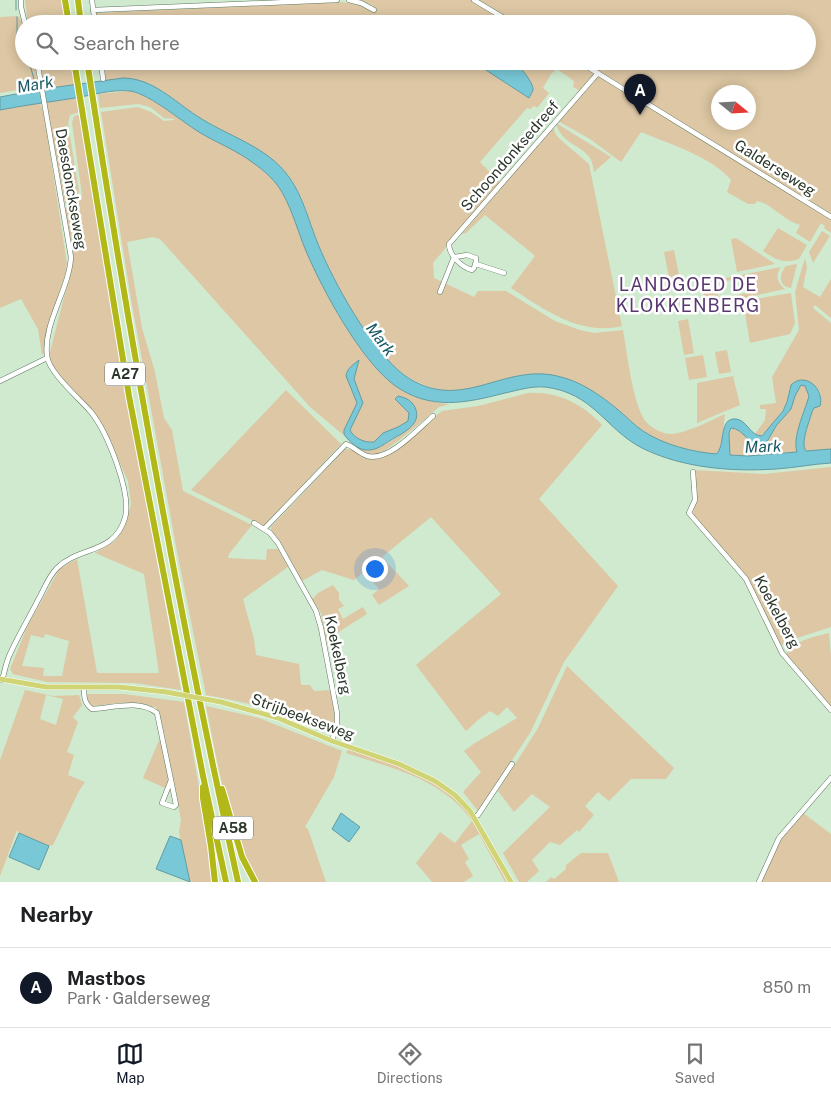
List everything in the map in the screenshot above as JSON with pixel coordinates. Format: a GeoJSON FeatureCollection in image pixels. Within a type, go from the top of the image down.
{"type":"FeatureCollection","features":[{"type":"Feature","properties":{"kind":"highway"},"geometry":{"type":"LineString","coordinates":[[65,0],[68,15]]}},
{"type":"Feature","properties":{"kind":"highway"},"geometry":{"type":"LineString","coordinates":[[78,0],[80,15]]}},
{"type":"Feature","properties":{"kind":"highway","name":"A27"},"geometry":{"type":"LineString","coordinates":[[75,70],[129,396],[203,776],[226,882]]}},
{"type":"Feature","properties":{"kind":"highway","name":"A27"},"geometry":{"type":"LineString","coordinates":[[88,70],[140,389],[238,882]]}},
{"type":"Feature","properties":{"kind":"highway","name":"A58"},"geometry":{"type":"LineString","coordinates":[[215,772],[226,800],[242,857],[255,882]]}},
{"type":"Feature","properties":{"kind":"highway","name":"A58"},"geometry":{"type":"LineString","coordinates":[[203,776],[203,798],[215,882]]}},
{"type":"Feature","properties":{"kind":"main road","name":"Strijbeekseweg"},"geometry":{"type":"LineString","coordinates":[[1,679],[46,687],[126,687],[221,702],[278,718],[332,741],[399,764],[436,781],[455,794],[474,817],[511,882]]}},
{"type":"Feature","properties":{"kind":"street"},"geometry":{"type":"LineString","coordinates":[[21,0],[23,15]]}},
{"type":"Feature","properties":{"kind":"street"},"geometry":{"type":"LineString","coordinates":[[92,0],[94,15]]}},
{"type":"Feature","properties":{"kind":"street"},"geometry":{"type":"LineString","coordinates":[[93,10],[337,0]]}},
{"type":"Feature","properties":{"kind":"street"},"geometry":{"type":"LineString","coordinates":[[349,0],[361,3],[374,10]]}},
{"type":"Feature","properties":{"kind":"street"},"geometry":{"type":"LineString","coordinates":[[474,0],[499,15]]}},
{"type":"Feature","properties":{"kind":"street","name":"Daesdonckseweg"},"geometry":{"type":"LineString","coordinates":[[38,70],[71,257],[69,271],[50,330],[47,358]]}},
{"type":"Feature","properties":{"kind":"street"},"geometry":{"type":"LineString","coordinates":[[102,70],[103,79]]}},
{"type":"Feature","properties":{"kind":"street","name":"Galderseweg"},"geometry":{"type":"LineString","coordinates":[[593,70],[831,217]]}},
{"type":"Feature","properties":{"kind":"street","name":"Schoondonksedreef"},"geometry":{"type":"LineString","coordinates":[[440,292],[455,257],[449,249],[449,244],[598,73]]}},
{"type":"Feature","properties":{"kind":"street"},"geometry":{"type":"LineString","coordinates":[[473,256],[476,259],[476,264],[473,269],[470,269],[463,266],[455,257],[473,256]]}},
{"type":"Feature","properties":{"kind":"street"},"geometry":{"type":"LineString","coordinates":[[476,264],[504,273]]}},
{"type":"Feature","properties":{"kind":"street"},"geometry":{"type":"LineString","coordinates":[[0,381],[47,358],[54,372],[97,420],[117,465],[124,493],[126,513],[120,529],[109,542],[101,547],[69,558],[55,569],[10,653],[1,679]]}},
{"type":"Feature","properties":{"kind":"street"},"geometry":{"type":"LineString","coordinates":[[265,528],[346,444],[368,456],[385,454],[393,450],[433,416]]}},
{"type":"Feature","properties":{"kind":"street","name":"Koekelberg"},"geometry":{"type":"LineString","coordinates":[[693,472],[695,500],[689,513],[746,579],[782,653],[831,710]]}},
{"type":"Feature","properties":{"kind":"street","name":"Koekelberg"},"geometry":{"type":"LineString","coordinates":[[254,523],[265,528],[274,538],[316,611],[336,713],[337,725],[332,741]]}},
{"type":"Feature","properties":{"kind":"street"},"geometry":{"type":"LineString","coordinates":[[84,687],[86,705],[92,709],[121,705],[144,708],[157,713],[176,805],[174,807],[162,802],[170,780]]}},
{"type":"Feature","properties":{"kind":"street"},"geometry":{"type":"LineString","coordinates":[[474,817],[478,815],[512,764]]}},
{"type":"Feature","properties":{"kind":"street"},"geometry":{"type":"LineString","coordinates":[[759,882],[779,838],[831,778]]}},
{"type":"Feature","properties":{"kind":"shaded area"},"geometry":{"type":"Polygon","coordinates":[[[25,0],[63,0],[65,15],[27,15],[25,0]]]}},
{"type":"Feature","properties":{"kind":"shaded area"},"geometry":{"type":"Polygon","coordinates":[[[361,0],[831,0],[831,233],[821,223],[810,242],[796,233],[800,225],[790,221],[766,204],[757,201],[755,204],[748,204],[727,192],[731,180],[712,164],[701,157],[641,132],[621,162],[590,139],[558,121],[579,90],[573,87],[574,81],[558,70],[816,70],[816,15],[96,15],[96,13],[332,2],[352,3],[371,10],[374,6],[361,0]]]}},
{"type":"Feature","properties":{"kind":"shaded area"},"geometry":{"type":"Polygon","coordinates":[[[15,16],[15,70],[36,70],[38,90],[35,90],[33,87],[0,93],[0,17],[15,16]]]}},
{"type":"Feature","properties":{"kind":"shaded area"},"geometry":{"type":"Polygon","coordinates":[[[40,70],[73,70],[75,85],[43,89],[40,70]]]}},
{"type":"Feature","properties":{"kind":"shaded area"},"geometry":{"type":"Polygon","coordinates":[[[104,70],[556,70],[551,74],[543,88],[549,93],[537,108],[534,106],[530,109],[527,108],[480,162],[500,183],[433,263],[434,278],[474,297],[478,291],[506,291],[555,321],[580,330],[594,333],[623,330],[634,393],[642,416],[647,423],[658,431],[671,434],[691,429],[725,414],[721,449],[716,454],[688,449],[658,439],[642,430],[597,394],[573,381],[557,376],[533,374],[457,391],[441,390],[418,383],[392,364],[379,350],[355,315],[326,261],[299,192],[279,165],[257,148],[194,114],[154,87],[133,80],[106,81],[104,70]]]}},
{"type":"Feature","properties":{"kind":"shaded area"},"geometry":{"type":"Polygon","coordinates":[[[130,91],[150,99],[260,167],[279,187],[288,202],[307,253],[324,289],[347,329],[374,366],[403,391],[426,400],[450,404],[439,407],[383,452],[377,454],[366,453],[356,446],[366,450],[378,448],[413,424],[417,413],[410,401],[399,396],[396,397],[396,401],[402,404],[409,413],[408,421],[383,433],[374,442],[360,439],[350,430],[363,403],[349,368],[357,403],[344,434],[347,438],[310,407],[160,239],[153,237],[127,242],[142,328],[155,372],[164,418],[172,430],[183,491],[252,525],[229,554],[228,558],[266,560],[267,549],[278,549],[288,567],[243,599],[254,639],[256,655],[299,664],[301,685],[310,685],[314,691],[331,690],[336,720],[330,734],[270,710],[206,695],[178,557],[131,299],[101,112],[138,107],[151,112],[164,121],[175,119],[164,118],[150,107],[138,104],[100,108],[98,94],[130,91]]]}},
{"type":"Feature","properties":{"kind":"shaded area"},"geometry":{"type":"Polygon","coordinates":[[[77,97],[80,112],[70,115],[68,124],[79,192],[74,200],[65,204],[46,102],[77,97]]]}},
{"type":"Feature","properties":{"kind":"shaded area"},"geometry":{"type":"Polygon","coordinates":[[[40,103],[44,114],[67,264],[52,315],[45,353],[42,355],[38,329],[21,299],[0,308],[0,110],[40,103]]]}},
{"type":"Feature","properties":{"kind":"shaded area"},"geometry":{"type":"Polygon","coordinates":[[[80,115],[129,411],[181,690],[134,683],[47,682],[13,674],[10,669],[27,627],[60,568],[77,559],[97,673],[159,673],[144,574],[95,553],[115,541],[124,527],[131,504],[128,481],[97,418],[52,366],[49,356],[71,270],[72,253],[65,208],[77,203],[82,195],[72,123],[74,116],[80,115]],[[45,634],[44,638],[31,635],[22,666],[44,668],[43,676],[62,676],[69,641],[45,634]]]}},
{"type":"Feature","properties":{"kind":"shaded area"},"geometry":{"type":"Polygon","coordinates":[[[556,123],[611,157],[594,172],[588,155],[563,136],[556,123]]]}},
{"type":"Feature","properties":{"kind":"shaded area"},"geometry":{"type":"Polygon","coordinates":[[[553,127],[556,135],[589,164],[622,326],[607,328],[577,324],[537,305],[511,288],[535,256],[485,215],[466,233],[462,234],[553,127]]]}},
{"type":"Feature","properties":{"kind":"shaded area"},"geometry":{"type":"Polygon","coordinates":[[[778,228],[807,245],[799,259],[780,260],[763,251],[778,228]]]}},
{"type":"Feature","properties":{"kind":"shaded area"},"geometry":{"type":"Polygon","coordinates":[[[822,231],[830,236],[813,263],[809,252],[822,231]]]}},
{"type":"Feature","properties":{"kind":"shaded area"},"geometry":{"type":"Polygon","coordinates":[[[736,238],[775,264],[737,272],[731,239],[736,238]]]}},
{"type":"Feature","properties":{"kind":"shaded area"},"geometry":{"type":"Polygon","coordinates":[[[674,250],[679,275],[669,277],[664,252],[674,250]]]}},
{"type":"Feature","properties":{"kind":"shaded area"},"geometry":{"type":"Polygon","coordinates":[[[805,258],[807,267],[803,287],[820,297],[831,279],[831,318],[815,305],[813,308],[831,323],[831,449],[806,451],[803,441],[812,412],[821,400],[820,392],[814,385],[791,385],[786,405],[775,420],[763,434],[760,436],[755,434],[765,420],[766,409],[760,409],[760,405],[776,403],[772,377],[799,330],[795,292],[805,258]]]}},
{"type":"Feature","properties":{"kind":"shaded area"},"geometry":{"type":"Polygon","coordinates":[[[797,264],[791,288],[787,287],[782,282],[782,273],[786,266],[797,264]]]}},
{"type":"Feature","properties":{"kind":"shaded area"},"geometry":{"type":"Polygon","coordinates":[[[781,267],[778,279],[785,289],[730,301],[729,297],[746,293],[743,278],[726,281],[726,278],[781,267]]]}},
{"type":"Feature","properties":{"kind":"shaded area"},"geometry":{"type":"Polygon","coordinates":[[[715,279],[719,303],[706,305],[701,282],[715,279]]]}},
{"type":"Feature","properties":{"kind":"shaded area"},"geometry":{"type":"Polygon","coordinates":[[[791,293],[795,323],[790,334],[750,343],[743,301],[791,293]]]}},
{"type":"Feature","properties":{"kind":"shaded area"},"geometry":{"type":"Polygon","coordinates":[[[688,319],[694,353],[684,355],[678,321],[688,319]]]}},
{"type":"Feature","properties":{"kind":"shaded area"},"geometry":{"type":"Polygon","coordinates":[[[727,350],[731,372],[719,374],[715,352],[727,350]]]}},
{"type":"Feature","properties":{"kind":"shaded area"},"geometry":{"type":"Polygon","coordinates":[[[703,355],[707,377],[689,380],[685,358],[703,355]]]}},
{"type":"Feature","properties":{"kind":"shaded area"},"geometry":{"type":"Polygon","coordinates":[[[733,376],[740,405],[697,423],[697,383],[733,376]]]}},
{"type":"Feature","properties":{"kind":"shaded area"},"geometry":{"type":"Polygon","coordinates":[[[801,385],[805,386],[809,396],[796,440],[797,452],[748,456],[730,455],[729,433],[733,428],[742,433],[755,447],[764,447],[776,426],[791,409],[801,385]]]}},
{"type":"Feature","properties":{"kind":"shaded area"},"geometry":{"type":"Polygon","coordinates":[[[286,390],[341,444],[264,526],[191,490],[286,390]]]}},
{"type":"Feature","properties":{"kind":"shaded area"},"geometry":{"type":"Polygon","coordinates":[[[528,393],[549,394],[569,400],[602,425],[539,499],[618,586],[564,662],[530,733],[478,811],[463,792],[481,772],[464,751],[517,718],[507,707],[498,716],[490,711],[466,731],[416,665],[501,594],[431,517],[382,557],[409,586],[379,605],[372,595],[379,589],[364,572],[354,580],[322,570],[302,581],[271,527],[345,449],[350,449],[370,458],[381,458],[442,411],[478,406],[528,393]]]}},
{"type":"Feature","properties":{"kind":"shaded area"},"geometry":{"type":"Polygon","coordinates":[[[831,467],[831,627],[797,638],[786,645],[781,645],[750,582],[693,515],[695,503],[694,470],[764,474],[831,467]]]}},
{"type":"Feature","properties":{"kind":"shaded area"},"geometry":{"type":"Polygon","coordinates":[[[333,585],[339,593],[339,600],[344,606],[338,609],[343,619],[363,607],[367,614],[326,640],[321,613],[312,599],[318,593],[333,585]]]}},
{"type":"Feature","properties":{"kind":"shaded area"},"geometry":{"type":"Polygon","coordinates":[[[829,633],[831,706],[786,654],[794,645],[800,642],[829,633]]]}},
{"type":"Feature","properties":{"kind":"shaded area"},"geometry":{"type":"Polygon","coordinates":[[[567,666],[674,768],[666,779],[631,779],[609,801],[598,792],[585,806],[594,815],[579,832],[577,830],[560,845],[550,842],[532,860],[539,871],[527,882],[519,882],[503,853],[550,807],[532,794],[514,812],[498,791],[538,728],[567,666]]]}},
{"type":"Feature","properties":{"kind":"shaded area"},"geometry":{"type":"Polygon","coordinates":[[[25,690],[53,696],[79,695],[82,705],[73,717],[78,722],[67,752],[74,755],[68,775],[85,782],[53,845],[49,846],[19,833],[17,830],[0,876],[0,760],[25,690]],[[46,695],[40,719],[56,725],[63,699],[46,695]]]}},
{"type":"Feature","properties":{"kind":"shaded area"},"geometry":{"type":"Polygon","coordinates":[[[87,694],[124,694],[184,702],[207,833],[213,882],[190,882],[179,832],[181,820],[164,732],[156,707],[121,703],[92,706],[88,703],[87,694]]]}},
{"type":"Feature","properties":{"kind":"shaded area"},"geometry":{"type":"Polygon","coordinates":[[[206,706],[259,718],[342,751],[334,777],[305,827],[308,829],[326,882],[256,882],[246,861],[231,818],[206,706]]]}},
{"type":"Feature","properties":{"kind":"shaded area"},"geometry":{"type":"Polygon","coordinates":[[[160,738],[169,779],[165,788],[143,778],[160,738]]]}},
{"type":"Feature","properties":{"kind":"shaded area"},"geometry":{"type":"Polygon","coordinates":[[[348,749],[411,772],[441,787],[454,797],[478,825],[507,882],[505,882],[479,834],[461,845],[469,859],[465,862],[473,876],[464,882],[432,882],[416,863],[440,832],[455,843],[472,821],[447,795],[432,785],[398,770],[346,753],[348,749]]]}},
{"type":"Feature","properties":{"kind":"shaded area"},"geometry":{"type":"Polygon","coordinates":[[[803,813],[831,834],[831,882],[761,882],[778,843],[803,813]]]}},
{"type":"Feature","properties":{"kind":"shaded area"},"geometry":{"type":"Polygon","coordinates":[[[581,853],[608,853],[619,882],[546,882],[551,877],[554,879],[566,869],[566,865],[581,853]]]}},
{"type":"Feature","properties":{"kind":"water"},"geometry":{"type":"Polygon","coordinates":[[[486,70],[522,70],[533,87],[529,98],[486,70]]]}},
{"type":"Feature","properties":{"kind":"water","name":"Mark"},"geometry":{"type":"Polygon","coordinates":[[[123,78],[134,79],[162,91],[197,116],[270,157],[294,184],[325,260],[367,333],[391,364],[404,375],[424,386],[444,390],[463,389],[518,376],[537,374],[557,376],[574,381],[596,393],[651,436],[679,447],[716,454],[721,445],[724,427],[730,420],[740,420],[754,433],[762,436],[783,411],[791,385],[796,381],[808,381],[817,388],[821,400],[820,406],[814,408],[812,412],[804,447],[806,451],[831,449],[831,463],[742,470],[708,467],[674,460],[657,455],[629,440],[576,396],[545,387],[530,388],[462,402],[435,402],[421,399],[408,393],[394,385],[381,373],[356,342],[332,304],[313,267],[283,194],[274,181],[261,169],[240,154],[196,130],[157,103],[130,91],[109,92],[0,110],[0,97],[123,78]],[[801,385],[791,409],[776,426],[761,449],[739,431],[731,428],[729,433],[730,455],[748,456],[797,452],[796,439],[809,396],[805,386],[801,385]]]}},
{"type":"Feature","properties":{"kind":"water"},"geometry":{"type":"Polygon","coordinates":[[[359,360],[354,379],[363,403],[350,430],[357,438],[363,441],[374,442],[383,433],[408,421],[409,413],[395,399],[398,396],[409,400],[413,404],[417,415],[413,425],[400,435],[372,450],[365,450],[351,443],[344,434],[344,430],[357,403],[346,376],[349,369],[359,360]]]}},
{"type":"Feature","properties":{"kind":"water"},"geometry":{"type":"Polygon","coordinates":[[[341,813],[360,827],[349,842],[332,829],[341,813]]]}},
{"type":"Feature","properties":{"kind":"water"},"geometry":{"type":"Polygon","coordinates":[[[19,833],[49,846],[39,870],[9,857],[19,833]]]}},
{"type":"Feature","properties":{"kind":"water"},"geometry":{"type":"Polygon","coordinates":[[[170,836],[181,840],[190,882],[156,869],[170,836]]]}},
{"type":"Feature","properties":{"kind":"waterway"},"geometry":{"type":"LineString","coordinates":[[16,0],[16,10]]}},
{"type":"Feature","properties":{"kind":"waterway","name":"Mark"},"geometry":{"type":"LineString","coordinates":[[31,70],[35,83]]}},
{"type":"Feature","properties":{"kind":"place","name":"Mastbos"},"geometry":{"type":"Point","coordinates":[640,115]}},
{"type":"Feature","properties":{"kind":"district","name":"LANDGOED DE KLOKKENBERG"},"geometry":{"type":"Point","coordinates":[688,295]}}]}
